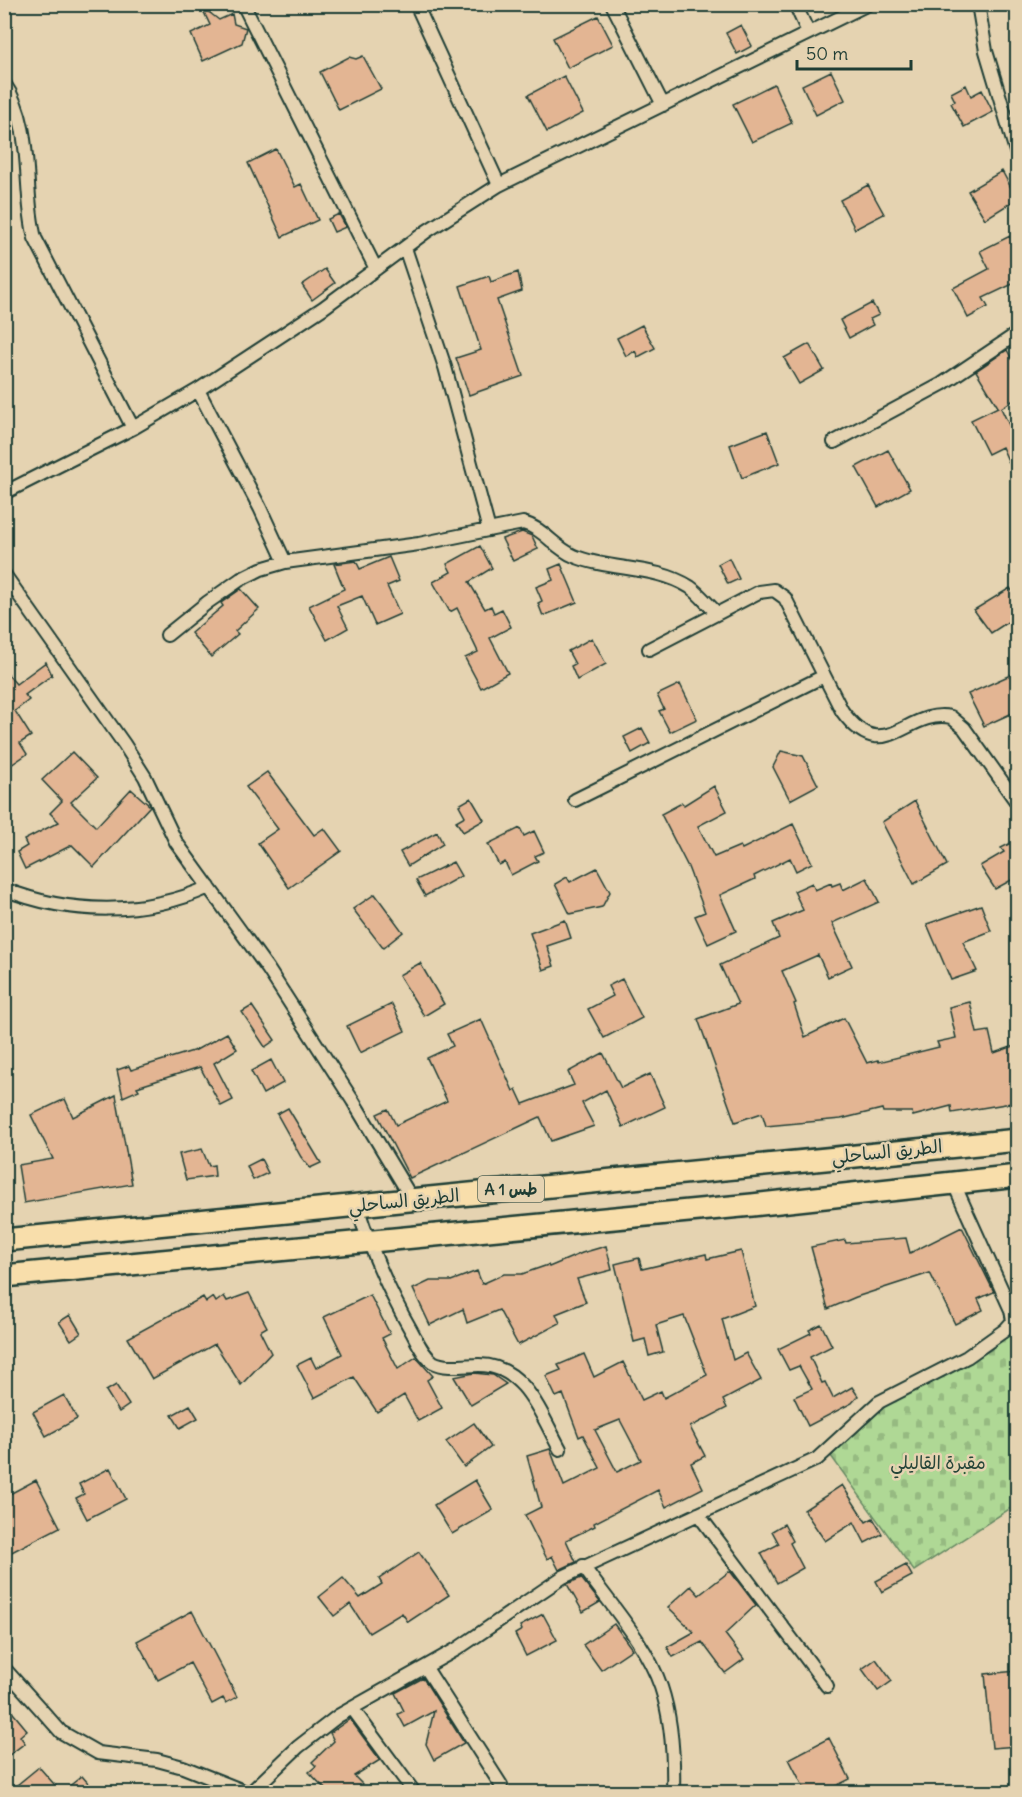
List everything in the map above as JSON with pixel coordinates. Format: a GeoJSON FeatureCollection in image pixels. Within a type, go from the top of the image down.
{"type":"FeatureCollection","features":[{"type":"Feature","properties":{"kind":"highway","name":"الطريق الساحلي"},"geometry":{"type":"LineString","coordinates":[[4,1240],[1017,1140]]}},
{"type":"Feature","properties":{"kind":"highway","name":"الطريق الساحلي"},"geometry":{"type":"LineString","coordinates":[[4,1276],[368,1242],[1017,1176]]}},
{"type":"Feature","properties":{"kind":"street"},"geometry":{"type":"LineString","coordinates":[[243,4],[376,269]]}},
{"type":"Feature","properties":{"kind":"street"},"geometry":{"type":"LineString","coordinates":[[416,4],[499,185]]}},
{"type":"Feature","properties":{"kind":"street"},"geometry":{"type":"LineString","coordinates":[[612,4],[663,105]]}},
{"type":"Feature","properties":{"kind":"street"},"geometry":{"type":"LineString","coordinates":[[795,4],[808,32]]}},
{"type":"Feature","properties":{"kind":"street"},"geometry":{"type":"LineString","coordinates":[[4,493],[133,428],[198,390],[323,308],[405,248],[499,185],[868,4]]}},
{"type":"Feature","properties":{"kind":"street"},"geometry":{"type":"LineString","coordinates":[[978,4],[986,51],[1017,158]]}},
{"type":"Feature","properties":{"kind":"street"},"geometry":{"type":"LineString","coordinates":[[4,83],[20,118],[31,221],[35,238],[133,428]]}},
{"type":"Feature","properties":{"kind":"street"},"geometry":{"type":"LineString","coordinates":[[405,248],[445,367],[489,530]]}},
{"type":"Feature","properties":{"kind":"street"},"geometry":{"type":"LineString","coordinates":[[834,442],[942,384],[1017,333]]}},
{"type":"Feature","properties":{"kind":"street"},"geometry":{"type":"LineString","coordinates":[[198,390],[260,507],[285,562]]}},
{"type":"Feature","properties":{"kind":"street"},"geometry":{"type":"LineString","coordinates":[[167,635],[241,579],[285,562],[419,544],[515,524],[529,525],[570,555],[681,582],[696,592],[717,613]]}},
{"type":"Feature","properties":{"kind":"street"},"geometry":{"type":"LineString","coordinates":[[4,574],[124,744],[145,777],[176,842],[307,1028],[412,1199]]}},
{"type":"Feature","properties":{"kind":"street"},"geometry":{"type":"LineString","coordinates":[[649,649],[759,592],[767,589],[780,594],[793,613],[842,711],[863,734],[883,735],[938,717],[951,717],[963,728],[1017,804]]}},
{"type":"Feature","properties":{"kind":"street"},"geometry":{"type":"LineString","coordinates":[[575,800],[824,676]]}},
{"type":"Feature","properties":{"kind":"street"},"geometry":{"type":"LineString","coordinates":[[4,889],[57,903],[117,909],[178,899],[209,887]]}},
{"type":"Feature","properties":{"kind":"street"},"geometry":{"type":"LineString","coordinates":[[251,1792],[298,1747],[352,1708],[426,1668],[583,1566],[817,1459],[879,1402],[967,1357],[1010,1325],[1011,1310],[996,1272],[977,1240],[954,1184]]}},
{"type":"Feature","properties":{"kind":"street"},"geometry":{"type":"LineString","coordinates":[[357,1206],[368,1242],[394,1303],[426,1355],[439,1364],[489,1365],[508,1371],[530,1396],[560,1449]]}},
{"type":"Feature","properties":{"kind":"street"},"geometry":{"type":"LineString","coordinates":[[698,1514],[827,1686]]}},
{"type":"Feature","properties":{"kind":"street"},"geometry":{"type":"LineString","coordinates":[[583,1566],[642,1651],[660,1685],[666,1703],[672,1745],[673,1792]]}},
{"type":"Feature","properties":{"kind":"street"},"geometry":{"type":"LineString","coordinates":[[4,1668],[61,1732],[98,1753],[166,1762],[246,1792]]}},
{"type":"Feature","properties":{"kind":"street"},"geometry":{"type":"LineString","coordinates":[[426,1668],[501,1785]]}},
{"type":"Feature","properties":{"kind":"street"},"geometry":{"type":"LineString","coordinates":[[352,1708],[414,1792]]}},
{"type":"Feature","properties":{"kind":"green space","name":"مقبرة القاليلي"},"geometry":{"type":"Polygon","coordinates":[[[1017,1320],[1017,1504],[914,1571],[831,1456],[879,1407],[991,1350],[1017,1320]]]}},
{"type":"Feature","properties":{"kind":"building"},"geometry":{"type":"Polygon","coordinates":[[[201,6],[219,20],[232,14],[234,24],[246,28],[242,43],[203,61],[191,34],[210,25],[201,6]]]}},
{"type":"Feature","properties":{"kind":"building"},"geometry":{"type":"Polygon","coordinates":[[[598,16],[613,45],[568,68],[553,38],[598,16]]]}},
{"type":"Feature","properties":{"kind":"building"},"geometry":{"type":"Polygon","coordinates":[[[741,25],[752,46],[737,54],[726,33],[741,25]]]}},
{"type":"Feature","properties":{"kind":"building"},"geometry":{"type":"Polygon","coordinates":[[[363,56],[381,89],[339,110],[320,72],[349,57],[356,59],[363,56]]]}},
{"type":"Feature","properties":{"kind":"building"},"geometry":{"type":"Polygon","coordinates":[[[831,71],[845,100],[816,115],[802,85],[831,71]]]}},
{"type":"Feature","properties":{"kind":"building"},"geometry":{"type":"Polygon","coordinates":[[[564,76],[583,113],[547,132],[528,95],[564,76]]]}},
{"type":"Feature","properties":{"kind":"building"},"geometry":{"type":"Polygon","coordinates":[[[774,84],[792,123],[752,142],[733,104],[774,84]]]}},
{"type":"Feature","properties":{"kind":"building"},"geometry":{"type":"Polygon","coordinates":[[[966,85],[971,96],[982,90],[993,112],[964,127],[951,103],[955,101],[951,93],[966,85]]]}},
{"type":"Feature","properties":{"kind":"building"},"geometry":{"type":"Polygon","coordinates":[[[276,149],[295,187],[301,184],[318,220],[282,237],[248,163],[276,149]]]}},
{"type":"Feature","properties":{"kind":"building"},"geometry":{"type":"Polygon","coordinates":[[[1002,171],[1017,199],[985,219],[968,191],[1002,171]]]}},
{"type":"Feature","properties":{"kind":"building"},"geometry":{"type":"Polygon","coordinates":[[[868,185],[884,214],[855,229],[840,200],[868,185]]]}},
{"type":"Feature","properties":{"kind":"building"},"geometry":{"type":"Polygon","coordinates":[[[339,214],[346,227],[334,232],[328,219],[339,214]]]}},
{"type":"Feature","properties":{"kind":"building"},"geometry":{"type":"Polygon","coordinates":[[[1010,236],[1017,252],[1017,282],[983,298],[988,307],[968,318],[953,288],[989,269],[980,251],[1010,236]]]}},
{"type":"Feature","properties":{"kind":"building"},"geometry":{"type":"Polygon","coordinates":[[[325,269],[335,283],[312,300],[302,285],[325,269]]]}},
{"type":"Feature","properties":{"kind":"building"},"geometry":{"type":"Polygon","coordinates":[[[518,272],[522,291],[497,300],[523,376],[469,395],[456,358],[481,350],[460,286],[489,276],[491,282],[518,272]]]}},
{"type":"Feature","properties":{"kind":"building"},"geometry":{"type":"Polygon","coordinates":[[[872,303],[879,315],[870,319],[873,325],[849,338],[840,320],[872,303]]]}},
{"type":"Feature","properties":{"kind":"building"},"geometry":{"type":"Polygon","coordinates":[[[642,325],[655,348],[638,357],[635,351],[626,356],[617,338],[642,325]]]}},
{"type":"Feature","properties":{"kind":"building"},"geometry":{"type":"Polygon","coordinates":[[[809,344],[824,370],[799,384],[784,358],[809,344]]]}},
{"type":"Feature","properties":{"kind":"building"},"geometry":{"type":"Polygon","coordinates":[[[1007,350],[1017,368],[1017,398],[1001,408],[1017,442],[1017,481],[1002,447],[988,454],[971,420],[998,407],[976,371],[1007,350]]]}},
{"type":"Feature","properties":{"kind":"building"},"geometry":{"type":"Polygon","coordinates":[[[767,431],[779,463],[742,478],[730,445],[767,431]]]}},
{"type":"Feature","properties":{"kind":"building"},"geometry":{"type":"Polygon","coordinates":[[[888,450],[910,489],[878,507],[856,467],[888,450]]]}},
{"type":"Feature","properties":{"kind":"building"},"geometry":{"type":"Polygon","coordinates":[[[522,532],[532,536],[538,549],[513,561],[502,539],[522,532]]]}},
{"type":"Feature","properties":{"kind":"building"},"geometry":{"type":"Polygon","coordinates":[[[480,546],[492,568],[469,582],[485,609],[491,606],[494,613],[502,609],[511,627],[490,638],[508,673],[481,688],[465,658],[478,652],[457,608],[450,612],[433,582],[451,572],[447,564],[480,546]]]}},
{"type":"Feature","properties":{"kind":"building"},"geometry":{"type":"Polygon","coordinates":[[[389,557],[399,581],[387,586],[400,614],[375,625],[362,596],[337,606],[348,628],[327,640],[309,606],[344,589],[334,564],[356,561],[360,569],[389,557]]]}},
{"type":"Feature","properties":{"kind":"building"},"geometry":{"type":"Polygon","coordinates":[[[729,558],[739,579],[728,584],[718,564],[729,558]]]}},
{"type":"Feature","properties":{"kind":"building"},"geometry":{"type":"Polygon","coordinates":[[[561,564],[577,602],[543,616],[538,603],[542,601],[536,587],[553,580],[549,569],[561,564]]]}},
{"type":"Feature","properties":{"kind":"building"},"geometry":{"type":"Polygon","coordinates":[[[1010,588],[1017,597],[1017,616],[991,633],[974,610],[1010,588]]]}},
{"type":"Feature","properties":{"kind":"building"},"geometry":{"type":"Polygon","coordinates":[[[241,589],[259,609],[235,631],[238,634],[211,657],[191,633],[223,606],[221,603],[241,589]]]}},
{"type":"Feature","properties":{"kind":"building"},"geometry":{"type":"Polygon","coordinates":[[[592,638],[606,664],[577,680],[571,666],[575,664],[568,651],[592,638]]]}},
{"type":"Feature","properties":{"kind":"building"},"geometry":{"type":"Polygon","coordinates":[[[46,662],[52,675],[25,695],[29,700],[15,711],[31,736],[20,743],[27,754],[11,765],[4,756],[4,670],[16,684],[46,662]]]}},
{"type":"Feature","properties":{"kind":"building"},"geometry":{"type":"Polygon","coordinates":[[[1017,672],[1017,711],[984,726],[968,694],[1017,672]]]}},
{"type":"Feature","properties":{"kind":"building"},"geometry":{"type":"Polygon","coordinates":[[[680,684],[697,719],[670,732],[659,711],[664,709],[657,695],[680,684]]]}},
{"type":"Feature","properties":{"kind":"building"},"geometry":{"type":"Polygon","coordinates":[[[642,728],[650,743],[632,753],[624,737],[642,728]]]}},
{"type":"Feature","properties":{"kind":"building"},"geometry":{"type":"Polygon","coordinates":[[[781,751],[803,756],[818,785],[790,800],[773,767],[781,751]]]}},
{"type":"Feature","properties":{"kind":"building"},"geometry":{"type":"Polygon","coordinates":[[[72,752],[97,778],[71,802],[96,827],[131,789],[150,806],[94,867],[72,845],[25,869],[17,852],[27,846],[24,840],[59,822],[50,813],[62,801],[42,780],[72,752]]]}},
{"type":"Feature","properties":{"kind":"building"},"geometry":{"type":"Polygon","coordinates":[[[267,772],[314,835],[324,828],[341,851],[289,888],[258,843],[278,829],[246,787],[267,772]]]}},
{"type":"Feature","properties":{"kind":"building"},"geometry":{"type":"Polygon","coordinates":[[[714,786],[727,811],[698,826],[714,857],[740,846],[742,849],[793,824],[812,863],[796,871],[790,858],[754,876],[755,879],[720,895],[736,931],[708,944],[695,916],[705,912],[688,867],[661,814],[682,803],[684,805],[714,786]]]}},
{"type":"Feature","properties":{"kind":"building"},"geometry":{"type":"Polygon","coordinates":[[[471,798],[484,820],[463,832],[456,821],[465,816],[459,805],[471,798]]]}},
{"type":"Feature","properties":{"kind":"building"},"geometry":{"type":"Polygon","coordinates":[[[915,801],[947,865],[914,884],[882,822],[915,801]]]}},
{"type":"Feature","properties":{"kind":"building"},"geometry":{"type":"Polygon","coordinates":[[[520,828],[524,836],[534,831],[544,852],[535,856],[538,861],[511,875],[505,862],[499,865],[488,844],[520,828]]]}},
{"type":"Feature","properties":{"kind":"building"},"geometry":{"type":"Polygon","coordinates":[[[437,832],[443,844],[408,866],[400,852],[437,832]]]}},
{"type":"Feature","properties":{"kind":"building"},"geometry":{"type":"Polygon","coordinates":[[[1017,840],[1017,877],[995,889],[980,866],[1004,852],[1001,848],[1017,840]]]}},
{"type":"Feature","properties":{"kind":"building"},"geometry":{"type":"Polygon","coordinates":[[[453,862],[461,876],[425,896],[416,880],[453,862]]]}},
{"type":"Feature","properties":{"kind":"building"},"geometry":{"type":"Polygon","coordinates":[[[597,868],[610,892],[602,907],[570,914],[555,884],[567,877],[570,882],[597,868]]]}},
{"type":"Feature","properties":{"kind":"building"},"geometry":{"type":"Polygon","coordinates":[[[867,878],[879,902],[832,923],[852,966],[828,977],[818,955],[782,971],[796,1003],[794,1004],[805,1037],[844,1018],[867,1063],[878,1060],[879,1062],[939,1047],[937,1042],[956,1038],[949,1007],[970,1002],[977,1033],[989,1031],[994,1053],[1017,1045],[1017,1102],[952,1113],[951,1106],[913,1116],[912,1112],[883,1112],[882,1109],[841,1119],[766,1126],[762,1113],[735,1122],[698,1019],[738,1004],[720,965],[779,938],[773,923],[803,910],[794,891],[812,883],[815,890],[831,883],[832,886],[840,883],[843,890],[867,878]]]}},
{"type":"Feature","properties":{"kind":"building"},"geometry":{"type":"Polygon","coordinates":[[[375,894],[403,932],[383,948],[353,909],[375,894]]]}},
{"type":"Feature","properties":{"kind":"building"},"geometry":{"type":"Polygon","coordinates":[[[981,905],[991,931],[963,942],[977,971],[951,980],[927,924],[981,905]]]}},
{"type":"Feature","properties":{"kind":"building"},"geometry":{"type":"Polygon","coordinates":[[[565,920],[571,938],[547,946],[554,966],[543,970],[530,933],[565,920]]]}},
{"type":"Feature","properties":{"kind":"building"},"geometry":{"type":"Polygon","coordinates":[[[420,963],[444,1004],[424,1016],[399,975],[420,963]]]}},
{"type":"Feature","properties":{"kind":"building"},"geometry":{"type":"Polygon","coordinates":[[[622,979],[642,1018],[604,1038],[588,1009],[613,996],[608,986],[622,979]]]}},
{"type":"Feature","properties":{"kind":"building"},"geometry":{"type":"Polygon","coordinates":[[[392,1004],[405,1031],[360,1053],[347,1026],[392,1004]]]}},
{"type":"Feature","properties":{"kind":"building"},"geometry":{"type":"Polygon","coordinates":[[[252,1006],[275,1040],[265,1047],[242,1012],[252,1006]]]}},
{"type":"Feature","properties":{"kind":"building"},"geometry":{"type":"Polygon","coordinates":[[[481,1019],[513,1091],[516,1089],[523,1104],[574,1085],[568,1072],[603,1053],[621,1088],[650,1074],[665,1107],[623,1127],[606,1090],[582,1103],[594,1126],[551,1141],[540,1117],[410,1178],[377,1114],[388,1109],[396,1125],[447,1101],[427,1058],[453,1046],[447,1034],[481,1019]]]}},
{"type":"Feature","properties":{"kind":"building"},"geometry":{"type":"Polygon","coordinates":[[[227,1033],[237,1049],[214,1063],[233,1100],[221,1106],[200,1067],[137,1087],[139,1090],[123,1097],[117,1070],[129,1066],[131,1070],[196,1050],[227,1033]]]}},
{"type":"Feature","properties":{"kind":"building"},"geometry":{"type":"Polygon","coordinates":[[[271,1060],[283,1083],[263,1094],[251,1071],[271,1060]]]}},
{"type":"Feature","properties":{"kind":"building"},"geometry":{"type":"Polygon","coordinates":[[[116,1095],[132,1184],[24,1203],[18,1165],[53,1159],[31,1115],[65,1099],[73,1117],[116,1095]]]}},
{"type":"Feature","properties":{"kind":"building"},"geometry":{"type":"Polygon","coordinates":[[[288,1108],[321,1163],[310,1168],[301,1157],[277,1114],[288,1108]]]}},
{"type":"Feature","properties":{"kind":"building"},"geometry":{"type":"Polygon","coordinates":[[[202,1149],[209,1166],[214,1165],[215,1176],[186,1180],[179,1154],[202,1149]]]}},
{"type":"Feature","properties":{"kind":"building"},"geometry":{"type":"Polygon","coordinates":[[[261,1159],[268,1173],[253,1180],[247,1166],[261,1159]]]}},
{"type":"Feature","properties":{"kind":"building"},"geometry":{"type":"Polygon","coordinates":[[[962,1227],[994,1292],[978,1299],[983,1310],[955,1324],[930,1273],[856,1297],[828,1309],[811,1247],[845,1240],[846,1243],[906,1238],[910,1253],[962,1227]]]}},
{"type":"Feature","properties":{"kind":"building"},"geometry":{"type":"Polygon","coordinates":[[[606,1246],[612,1270],[577,1279],[586,1302],[556,1314],[560,1323],[518,1345],[499,1310],[467,1323],[463,1309],[430,1325],[413,1289],[430,1281],[451,1281],[477,1271],[482,1284],[504,1274],[522,1274],[548,1265],[549,1267],[606,1246]]]}},
{"type":"Feature","properties":{"kind":"building"},"geometry":{"type":"Polygon","coordinates":[[[741,1251],[755,1306],[722,1319],[733,1360],[746,1353],[761,1380],[723,1400],[727,1408],[690,1427],[705,1456],[691,1463],[703,1488],[666,1507],[658,1490],[594,1523],[595,1526],[566,1540],[576,1562],[559,1570],[552,1556],[547,1559],[525,1515],[541,1507],[527,1456],[550,1449],[564,1486],[600,1468],[583,1435],[579,1437],[563,1394],[556,1397],[546,1376],[561,1370],[558,1365],[584,1354],[594,1377],[623,1362],[642,1400],[661,1391],[664,1398],[707,1375],[684,1316],[656,1325],[663,1352],[649,1356],[645,1339],[634,1342],[615,1264],[639,1258],[642,1269],[706,1254],[707,1259],[741,1251]],[[620,1420],[595,1430],[617,1472],[641,1460],[620,1420]]]}},
{"type":"Feature","properties":{"kind":"building"},"geometry":{"type":"Polygon","coordinates":[[[249,1293],[267,1327],[260,1331],[271,1353],[241,1385],[215,1344],[152,1379],[128,1338],[203,1297],[206,1302],[213,1297],[216,1302],[224,1296],[227,1301],[249,1293]]]}},
{"type":"Feature","properties":{"kind":"building"},"geometry":{"type":"Polygon","coordinates":[[[370,1295],[390,1334],[382,1338],[398,1369],[416,1357],[433,1376],[427,1380],[442,1408],[418,1421],[404,1395],[377,1412],[354,1377],[314,1398],[297,1365],[311,1358],[316,1368],[342,1354],[324,1317],[370,1295]]]}},
{"type":"Feature","properties":{"kind":"building"},"geometry":{"type":"Polygon","coordinates":[[[70,1315],[81,1333],[71,1340],[59,1322],[70,1315]]]}},
{"type":"Feature","properties":{"kind":"building"},"geometry":{"type":"Polygon","coordinates":[[[821,1324],[832,1346],[810,1357],[822,1383],[825,1382],[833,1398],[852,1387],[858,1396],[852,1403],[808,1426],[794,1397],[812,1389],[799,1366],[789,1370],[778,1349],[811,1333],[809,1330],[821,1324]]]}},
{"type":"Feature","properties":{"kind":"building"},"geometry":{"type":"Polygon","coordinates":[[[474,1373],[493,1375],[506,1384],[471,1405],[454,1377],[474,1373]]]}},
{"type":"Feature","properties":{"kind":"building"},"geometry":{"type":"Polygon","coordinates":[[[116,1385],[129,1405],[119,1412],[106,1391],[116,1385]]]}},
{"type":"Feature","properties":{"kind":"building"},"geometry":{"type":"Polygon","coordinates":[[[64,1395],[77,1419],[46,1436],[33,1412],[64,1395]]]}},
{"type":"Feature","properties":{"kind":"building"},"geometry":{"type":"Polygon","coordinates":[[[190,1405],[198,1418],[180,1428],[172,1415],[190,1405]]]}},
{"type":"Feature","properties":{"kind":"building"},"geometry":{"type":"Polygon","coordinates":[[[474,1423],[491,1447],[464,1467],[446,1442],[474,1423]]]}},
{"type":"Feature","properties":{"kind":"building"},"geometry":{"type":"Polygon","coordinates":[[[110,1468],[126,1499],[87,1519],[76,1498],[84,1494],[79,1484],[110,1468]]]}},
{"type":"Feature","properties":{"kind":"building"},"geometry":{"type":"Polygon","coordinates":[[[36,1480],[60,1527],[4,1556],[4,1497],[36,1480]]]}},
{"type":"Feature","properties":{"kind":"building"},"geometry":{"type":"Polygon","coordinates":[[[475,1480],[493,1510],[452,1534],[434,1505],[475,1480]]]}},
{"type":"Feature","properties":{"kind":"building"},"geometry":{"type":"Polygon","coordinates":[[[842,1485],[866,1522],[873,1518],[882,1534],[865,1543],[854,1522],[825,1541],[804,1510],[842,1485]]]}},
{"type":"Feature","properties":{"kind":"building"},"geometry":{"type":"Polygon","coordinates":[[[784,1524],[793,1541],[790,1543],[803,1568],[777,1583],[761,1553],[779,1544],[772,1531],[784,1524]]]}},
{"type":"Feature","properties":{"kind":"building"},"geometry":{"type":"Polygon","coordinates":[[[419,1552],[449,1595],[408,1622],[402,1613],[369,1633],[350,1604],[334,1616],[319,1597],[343,1578],[360,1598],[382,1584],[379,1579],[419,1552]]]}},
{"type":"Feature","properties":{"kind":"building"},"geometry":{"type":"Polygon","coordinates":[[[906,1565],[912,1576],[882,1592],[876,1581],[906,1565]]]}},
{"type":"Feature","properties":{"kind":"building"},"geometry":{"type":"Polygon","coordinates":[[[730,1571],[756,1605],[725,1634],[744,1659],[725,1673],[702,1642],[673,1657],[667,1647],[694,1632],[668,1607],[691,1586],[699,1595],[730,1571]]]}},
{"type":"Feature","properties":{"kind":"building"},"geometry":{"type":"Polygon","coordinates":[[[581,1578],[600,1602],[583,1612],[567,1584],[581,1578]]]}},
{"type":"Feature","properties":{"kind":"building"},"geometry":{"type":"Polygon","coordinates":[[[192,1611],[237,1697],[226,1703],[223,1698],[212,1704],[190,1663],[158,1680],[137,1641],[192,1611]]]}},
{"type":"Feature","properties":{"kind":"building"},"geometry":{"type":"Polygon","coordinates":[[[543,1614],[557,1640],[526,1656],[515,1634],[522,1630],[520,1626],[543,1614]]]}},
{"type":"Feature","properties":{"kind":"building"},"geometry":{"type":"Polygon","coordinates":[[[614,1624],[632,1649],[601,1670],[583,1645],[614,1624]]]}},
{"type":"Feature","properties":{"kind":"building"},"geometry":{"type":"Polygon","coordinates":[[[876,1659],[892,1681],[878,1691],[862,1669],[876,1659]]]}},
{"type":"Feature","properties":{"kind":"building"},"geometry":{"type":"Polygon","coordinates":[[[1017,1671],[1017,1746],[992,1748],[985,1674],[1017,1671]]]}},
{"type":"Feature","properties":{"kind":"building"},"geometry":{"type":"Polygon","coordinates":[[[423,1678],[464,1743],[434,1760],[426,1744],[434,1711],[405,1727],[398,1714],[404,1711],[395,1693],[423,1678]]]}},
{"type":"Feature","properties":{"kind":"building"},"geometry":{"type":"Polygon","coordinates":[[[4,1702],[27,1730],[20,1736],[25,1743],[4,1759],[4,1702]]]}},
{"type":"Feature","properties":{"kind":"building"},"geometry":{"type":"Polygon","coordinates":[[[350,1719],[380,1760],[354,1776],[362,1784],[353,1792],[328,1792],[309,1772],[316,1766],[312,1762],[334,1741],[330,1733],[350,1719]]]}},
{"type":"Feature","properties":{"kind":"building"},"geometry":{"type":"Polygon","coordinates":[[[829,1738],[850,1779],[824,1792],[806,1792],[789,1759],[829,1738]]]}},
{"type":"Feature","properties":{"kind":"building"},"geometry":{"type":"Polygon","coordinates":[[[39,1767],[61,1792],[24,1792],[17,1785],[39,1767]]]}},
{"type":"Feature","properties":{"kind":"building"},"geometry":{"type":"Polygon","coordinates":[[[82,1776],[96,1792],[62,1792],[82,1776]]]}}]}
